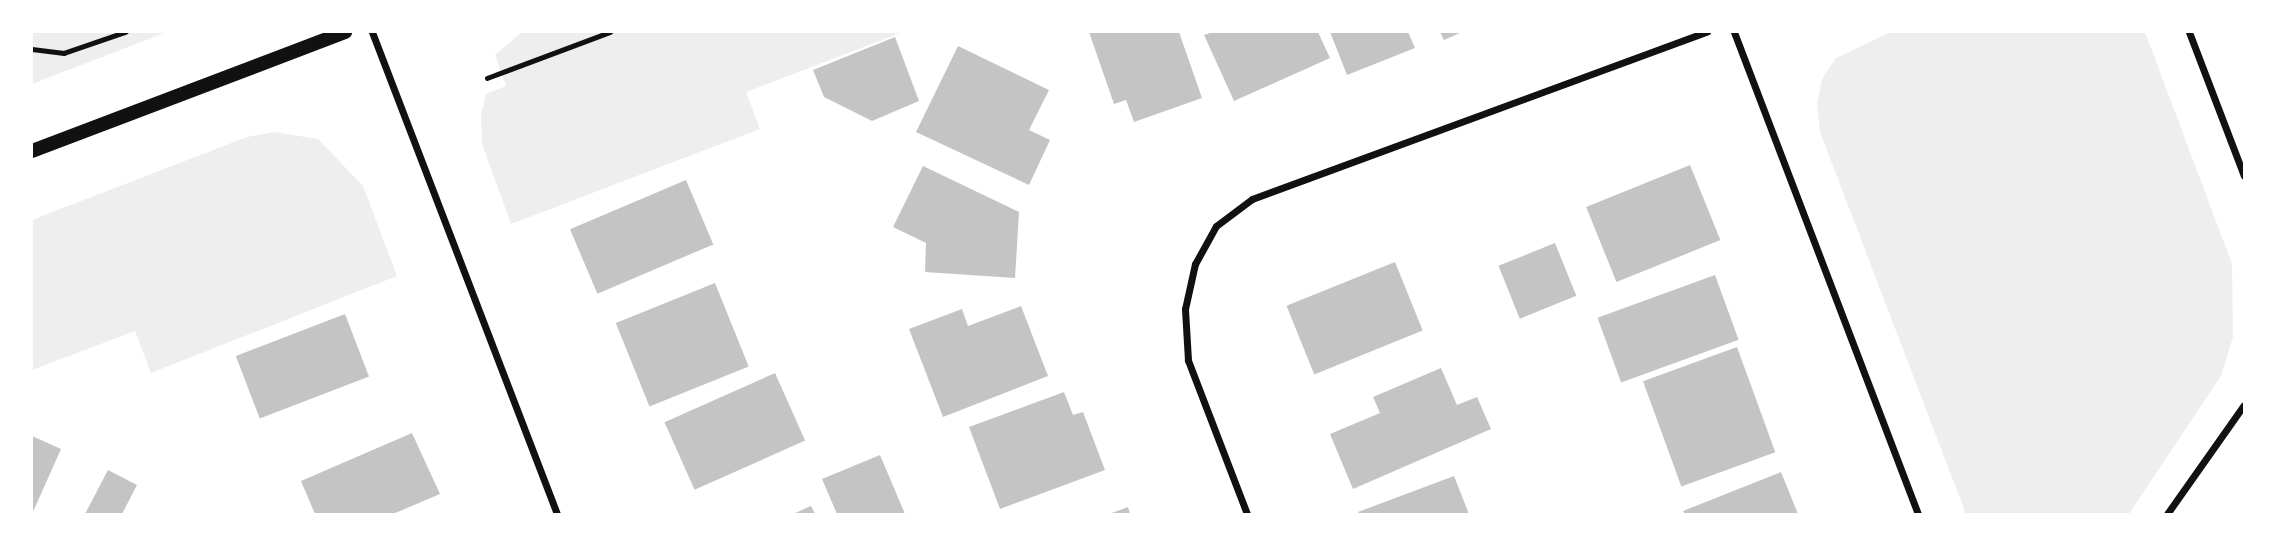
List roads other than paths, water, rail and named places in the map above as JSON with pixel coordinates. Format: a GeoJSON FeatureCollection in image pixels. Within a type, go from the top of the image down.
{"type":"FeatureCollection","features":[{"type":"Feature","properties":{"kind":"main road"},"geometry":{"type":"LineString","coordinates":[[32,151],[345,32]]}},
{"type":"Feature","properties":{"kind":"street"},"geometry":{"type":"LineString","coordinates":[[372,32],[557,514]]}},
{"type":"Feature","properties":{"kind":"street"},"geometry":{"type":"LineString","coordinates":[[1248,514],[1188,360],[1185,309],[1195,264],[1216,226],[1252,199],[1707,32]]}},
{"type":"Feature","properties":{"kind":"street"},"geometry":{"type":"LineString","coordinates":[[1734,32],[1918,514]]}},
{"type":"Feature","properties":{"kind":"street"},"geometry":{"type":"LineString","coordinates":[[2189,32],[2245,176]]}},
{"type":"Feature","properties":{"kind":"street"},"geometry":{"type":"LineString","coordinates":[[2167,514],[2245,405]]}}]}
